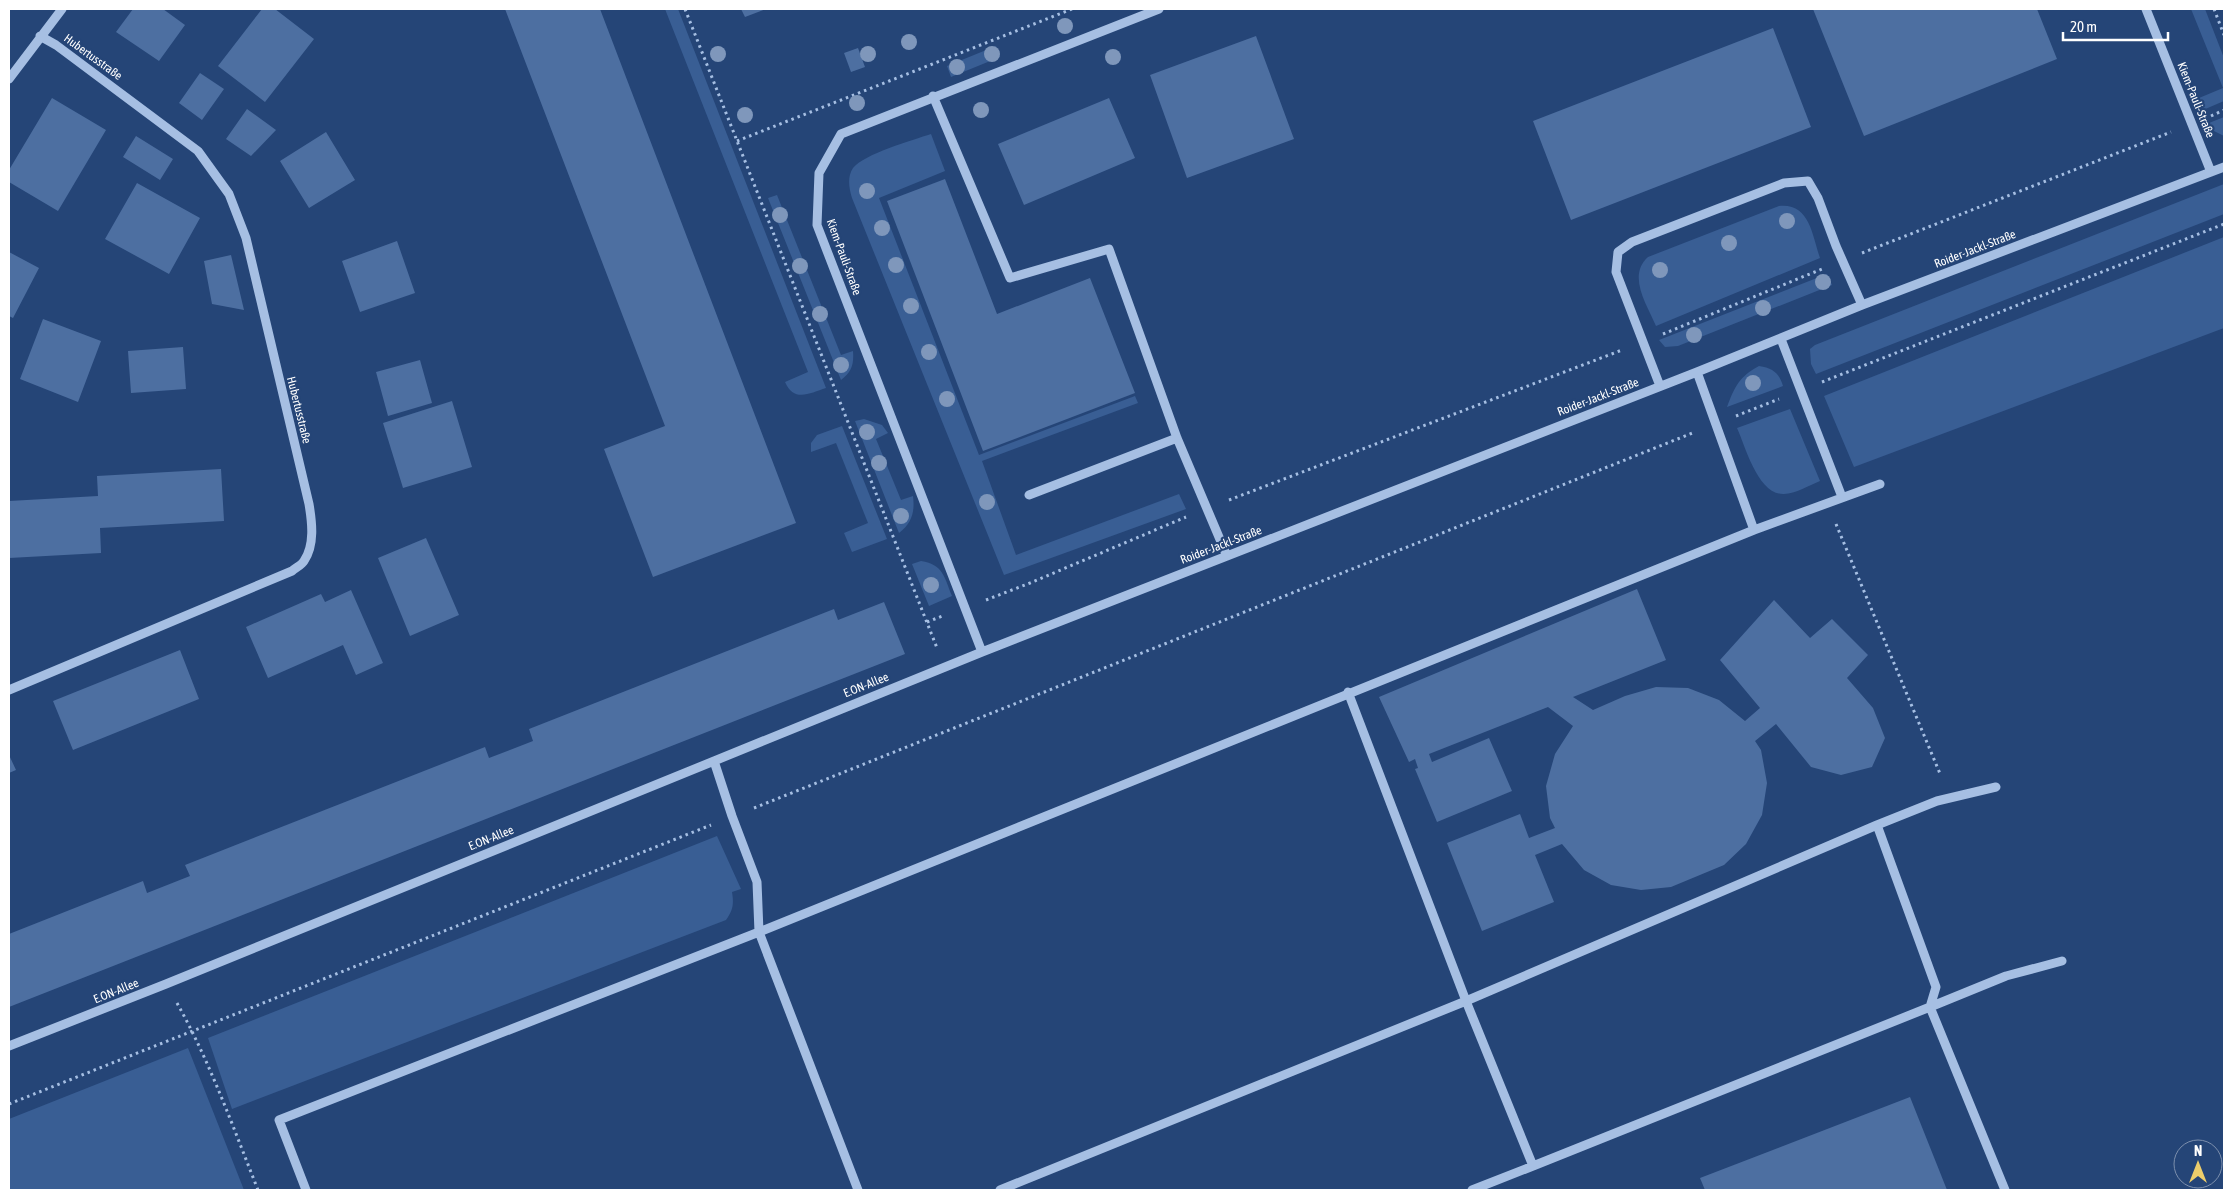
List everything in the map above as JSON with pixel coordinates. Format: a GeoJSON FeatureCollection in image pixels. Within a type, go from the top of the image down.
{"type":"FeatureCollection","features":[{"type":"Feature","properties":{"kind":"street"},"geometry":{"type":"LineString","coordinates":[[9,79],[62,9]]}},
{"type":"Feature","properties":{"kind":"street","name":"Kiem-Pauli-Straße"},"geometry":{"type":"LineString","coordinates":[[982,652],[817,224],[819,173],[840,134],[1159,9]]}},
{"type":"Feature","properties":{"kind":"street","name":"Kiem-Pauli-Straße"},"geometry":{"type":"LineString","coordinates":[[2146,9],[2211,172]]}},
{"type":"Feature","properties":{"kind":"street","name":"Hubertusstraße"},"geometry":{"type":"LineString","coordinates":[[9,690],[292,571],[304,561],[311,542],[313,526],[310,504],[246,238],[229,194],[198,150],[56,45],[40,36]]}},
{"type":"Feature","properties":{"kind":"street"},"geometry":{"type":"LineString","coordinates":[[933,96],[1010,278],[1109,249],[1178,438],[1227,556]]}},
{"type":"Feature","properties":{"kind":"street","name":"Roider-Jackl-Straße"},"geometry":{"type":"LineString","coordinates":[[982,652],[1862,306],[2224,167]]}},
{"type":"Feature","properties":{"kind":"street"},"geometry":{"type":"LineString","coordinates":[[1660,386],[1616,272],[1618,252],[1632,242],[1784,183],[1808,181],[1818,198],[1862,306]]}},
{"type":"Feature","properties":{"kind":"street"},"geometry":{"type":"LineString","coordinates":[[1781,339],[1842,497]]}},
{"type":"Feature","properties":{"kind":"street"},"geometry":{"type":"LineString","coordinates":[[1697,372],[1754,530]]}},
{"type":"Feature","properties":{"kind":"street"},"geometry":{"type":"LineString","coordinates":[[1028,495],[1178,438]]}},
{"type":"Feature","properties":{"kind":"street"},"geometry":{"type":"LineString","coordinates":[[306,1190],[279,1120],[759,932],[1348,692],[1754,530],[1880,484]]}},
{"type":"Feature","properties":{"kind":"street","name":"E.ON-Allee"},"geometry":{"type":"LineString","coordinates":[[9,1046],[982,652]]}},
{"type":"Feature","properties":{"kind":"street"},"geometry":{"type":"LineString","coordinates":[[1348,692],[1466,1001],[1533,1166]]}},
{"type":"Feature","properties":{"kind":"street"},"geometry":{"type":"LineString","coordinates":[[714,760],[732,816],[757,882],[759,932],[858,1190]]}},
{"type":"Feature","properties":{"kind":"street"},"geometry":{"type":"LineString","coordinates":[[1000,1190],[1466,1001],[1877,825],[1950,798],[1996,787]]}},
{"type":"Feature","properties":{"kind":"street"},"geometry":{"type":"LineString","coordinates":[[1877,825],[1936,987],[1930,1007],[2005,1190]]}},
{"type":"Feature","properties":{"kind":"street"},"geometry":{"type":"LineString","coordinates":[[1472,1190],[2006,976],[2062,961]]}},
{"type":"Feature","properties":{"kind":"path"},"geometry":{"type":"LineString","coordinates":[[685,9],[945,667]]}},
{"type":"Feature","properties":{"kind":"path"},"geometry":{"type":"LineString","coordinates":[[737,141],[1072,9]]}},
{"type":"Feature","properties":{"kind":"path"},"geometry":{"type":"LineString","coordinates":[[2214,9],[2224,36]]}},
{"type":"Feature","properties":{"kind":"path"},"geometry":{"type":"LineString","coordinates":[[927,622],[1030,583],[1206,509],[1644,342],[2224,110]]}},
{"type":"Feature","properties":{"kind":"path"},"geometry":{"type":"LineString","coordinates":[[9,1104],[1715,424],[2224,224]]}},
{"type":"Feature","properties":{"kind":"path"},"geometry":{"type":"LineString","coordinates":[[1827,502],[1950,798]]}},
{"type":"Feature","properties":{"kind":"path"},"geometry":{"type":"LineString","coordinates":[[166,984],[192,1030],[258,1190]]}},
{"type":"Feature","properties":{"kind":"shaded area"},"geometry":{"type":"Polygon","coordinates":[[[665,9],[678,9],[826,388],[803,395],[793,392],[785,382],[808,372],[665,9]]]}},
{"type":"Feature","properties":{"kind":"shaded area"},"geometry":{"type":"Polygon","coordinates":[[[2191,9],[2205,9],[2224,58],[2224,101],[2203,110],[2199,98],[2223,88],[2191,9]]]}},
{"type":"Feature","properties":{"kind":"shaded area"},"geometry":{"type":"Polygon","coordinates":[[[996,46],[1000,57],[951,77],[947,66],[996,46]]]}},
{"type":"Feature","properties":{"kind":"shaded area"},"geometry":{"type":"Polygon","coordinates":[[[2224,117],[2224,136],[2214,131],[2209,123],[2224,117]]]}},
{"type":"Feature","properties":{"kind":"shaded area"},"geometry":{"type":"Polygon","coordinates":[[[931,134],[945,171],[879,198],[979,455],[1135,396],[1138,403],[982,461],[1016,555],[1179,494],[1186,509],[1004,575],[850,190],[850,175],[853,168],[859,163],[889,148],[931,134]]]}},
{"type":"Feature","properties":{"kind":"shaded area"},"geometry":{"type":"Polygon","coordinates":[[[2224,184],[2224,214],[1816,374],[1811,364],[1810,349],[1815,345],[2224,184]]]}},
{"type":"Feature","properties":{"kind":"shaded area"},"geometry":{"type":"Polygon","coordinates":[[[777,195],[841,355],[853,351],[852,367],[841,380],[768,198],[777,195]]]}},
{"type":"Feature","properties":{"kind":"shaded area"},"geometry":{"type":"Polygon","coordinates":[[[1779,206],[1789,206],[1803,215],[1812,231],[1820,258],[1656,326],[1644,300],[1639,282],[1639,273],[1648,257],[1779,206]]]}},
{"type":"Feature","properties":{"kind":"shaded area"},"geometry":{"type":"Polygon","coordinates":[[[2224,237],[2224,328],[1854,467],[1824,396],[2224,237]]]}},
{"type":"Feature","properties":{"kind":"shaded area"},"geometry":{"type":"Polygon","coordinates":[[[1827,274],[1832,285],[1678,346],[1665,347],[1659,340],[1827,274]]]}},
{"type":"Feature","properties":{"kind":"shaded area"},"geometry":{"type":"Polygon","coordinates":[[[1759,366],[1775,372],[1783,386],[1727,407],[1742,378],[1759,366]]]}},
{"type":"Feature","properties":{"kind":"shaded area"},"geometry":{"type":"Polygon","coordinates":[[[1790,409],[1820,481],[1798,491],[1784,494],[1775,492],[1767,487],[1760,479],[1737,428],[1790,409]]]}},
{"type":"Feature","properties":{"kind":"shaded area"},"geometry":{"type":"Polygon","coordinates":[[[864,419],[882,425],[888,433],[876,439],[901,500],[913,496],[912,517],[899,533],[855,421],[864,419]]]}},
{"type":"Feature","properties":{"kind":"shaded area"},"geometry":{"type":"Polygon","coordinates":[[[842,426],[887,539],[852,552],[844,533],[868,523],[836,443],[811,452],[811,443],[817,435],[842,426]]]}},
{"type":"Feature","properties":{"kind":"shaded area"},"geometry":{"type":"Polygon","coordinates":[[[921,561],[934,565],[939,569],[945,578],[952,596],[929,606],[912,564],[921,561]]]}},
{"type":"Feature","properties":{"kind":"shaded area"},"geometry":{"type":"Polygon","coordinates":[[[717,836],[741,889],[732,892],[732,907],[726,920],[232,1109],[208,1038],[717,836]]]}},
{"type":"Feature","properties":{"kind":"shaded area"},"geometry":{"type":"Polygon","coordinates":[[[188,1048],[244,1190],[9,1190],[9,1119],[188,1048]]]}},
{"type":"Feature","properties":{"kind":"building"},"geometry":{"type":"Polygon","coordinates":[[[133,9],[163,9],[185,25],[159,61],[116,32],[133,9]]]}},
{"type":"Feature","properties":{"kind":"building"},"geometry":{"type":"Polygon","coordinates":[[[262,9],[275,9],[314,39],[265,102],[218,66],[262,9]]]}},
{"type":"Feature","properties":{"kind":"building"},"geometry":{"type":"Polygon","coordinates":[[[505,9],[600,9],[796,523],[653,577],[604,449],[665,426],[505,9]]]}},
{"type":"Feature","properties":{"kind":"building"},"geometry":{"type":"Polygon","coordinates":[[[741,9],[766,9],[745,17],[741,9]]]}},
{"type":"Feature","properties":{"kind":"building"},"geometry":{"type":"Polygon","coordinates":[[[1813,9],[2037,9],[2057,59],[1864,136],[1813,9]]]}},
{"type":"Feature","properties":{"kind":"building"},"geometry":{"type":"Polygon","coordinates":[[[1773,28],[1811,127],[1571,220],[1533,121],[1773,28]]]}},
{"type":"Feature","properties":{"kind":"building"},"geometry":{"type":"Polygon","coordinates":[[[1256,36],[1294,139],[1187,178],[1150,75],[1256,36]]]}},
{"type":"Feature","properties":{"kind":"building"},"geometry":{"type":"Polygon","coordinates":[[[858,48],[865,67],[851,72],[844,53],[858,48]]]}},
{"type":"Feature","properties":{"kind":"building"},"geometry":{"type":"Polygon","coordinates":[[[200,73],[224,89],[202,120],[179,103],[200,73]]]}},
{"type":"Feature","properties":{"kind":"building"},"geometry":{"type":"Polygon","coordinates":[[[52,98],[106,130],[58,211],[9,182],[9,170],[52,98]]]}},
{"type":"Feature","properties":{"kind":"building"},"geometry":{"type":"Polygon","coordinates":[[[1109,98],[1135,158],[1024,205],[998,144],[1109,98]]]}},
{"type":"Feature","properties":{"kind":"building"},"geometry":{"type":"Polygon","coordinates":[[[247,109],[276,130],[251,156],[226,139],[247,109]]]}},
{"type":"Feature","properties":{"kind":"building"},"geometry":{"type":"Polygon","coordinates":[[[326,132],[355,180],[309,208],[280,161],[326,132]]]}},
{"type":"Feature","properties":{"kind":"building"},"geometry":{"type":"Polygon","coordinates":[[[136,136],[173,159],[160,180],[123,157],[136,136]]]}},
{"type":"Feature","properties":{"kind":"building"},"geometry":{"type":"Polygon","coordinates":[[[945,179],[997,314],[1090,278],[1135,393],[983,451],[887,201],[945,179]]]}},
{"type":"Feature","properties":{"kind":"building"},"geometry":{"type":"Polygon","coordinates":[[[137,183],[200,218],[169,274],[105,239],[137,183]]]}},
{"type":"Feature","properties":{"kind":"building"},"geometry":{"type":"Polygon","coordinates":[[[397,241],[415,293],[360,312],[342,261],[397,241]]]}},
{"type":"Feature","properties":{"kind":"building"},"geometry":{"type":"Polygon","coordinates":[[[9,252],[39,268],[13,318],[9,316],[9,252]]]}},
{"type":"Feature","properties":{"kind":"building"},"geometry":{"type":"Polygon","coordinates":[[[231,255],[244,310],[212,304],[204,261],[231,255]]]}},
{"type":"Feature","properties":{"kind":"building"},"geometry":{"type":"Polygon","coordinates":[[[43,319],[101,341],[78,402],[20,379],[43,319]]]}},
{"type":"Feature","properties":{"kind":"building"},"geometry":{"type":"Polygon","coordinates":[[[183,347],[186,389],[131,393],[128,351],[183,347]]]}},
{"type":"Feature","properties":{"kind":"building"},"geometry":{"type":"Polygon","coordinates":[[[420,360],[432,403],[388,416],[376,372],[420,360]]]}},
{"type":"Feature","properties":{"kind":"building"},"geometry":{"type":"Polygon","coordinates":[[[452,401],[472,467],[403,488],[383,423],[452,401]]]}},
{"type":"Feature","properties":{"kind":"building"},"geometry":{"type":"Polygon","coordinates":[[[221,469],[224,521],[100,528],[101,553],[9,558],[9,501],[98,496],[97,476],[221,469]]]}},
{"type":"Feature","properties":{"kind":"building"},"geometry":{"type":"Polygon","coordinates":[[[426,538],[459,615],[410,636],[378,558],[426,538]]]}},
{"type":"Feature","properties":{"kind":"building"},"geometry":{"type":"Polygon","coordinates":[[[1637,589],[1666,660],[1573,697],[1593,710],[1625,696],[1656,687],[1688,688],[1719,700],[1745,721],[1760,708],[1720,660],[1774,600],[1810,638],[1832,619],[1868,655],[1847,678],[1873,708],[1885,738],[1872,767],[1841,775],[1811,767],[1776,724],[1755,741],[1761,750],[1767,783],[1762,815],[1746,844],[1724,865],[1671,887],[1641,890],[1611,885],[1584,870],[1562,844],[1535,855],[1554,902],[1482,931],[1447,843],[1520,814],[1529,838],[1555,828],[1550,818],[1546,786],[1555,754],[1573,726],[1548,707],[1429,754],[1432,762],[1489,738],[1512,791],[1437,822],[1415,769],[1418,768],[1415,759],[1409,762],[1379,697],[1637,589]]]}},
{"type":"Feature","properties":{"kind":"building"},"geometry":{"type":"Polygon","coordinates":[[[351,590],[383,663],[356,675],[343,645],[268,678],[246,627],[321,594],[325,602],[351,590]]]}},
{"type":"Feature","properties":{"kind":"building"},"geometry":{"type":"Polygon","coordinates":[[[884,602],[905,654],[9,1007],[9,934],[143,881],[147,893],[190,876],[185,865],[485,747],[489,758],[533,741],[529,729],[834,609],[838,620],[884,602]]]}},
{"type":"Feature","properties":{"kind":"building"},"geometry":{"type":"Polygon","coordinates":[[[180,650],[199,699],[73,750],[53,701],[180,650]]]}},
{"type":"Feature","properties":{"kind":"building"},"geometry":{"type":"Polygon","coordinates":[[[9,755],[16,770],[9,773],[9,755]]]}},
{"type":"Feature","properties":{"kind":"building"},"geometry":{"type":"Polygon","coordinates":[[[1910,1097],[1947,1190],[1705,1190],[1700,1178],[1910,1097]]]}}]}
